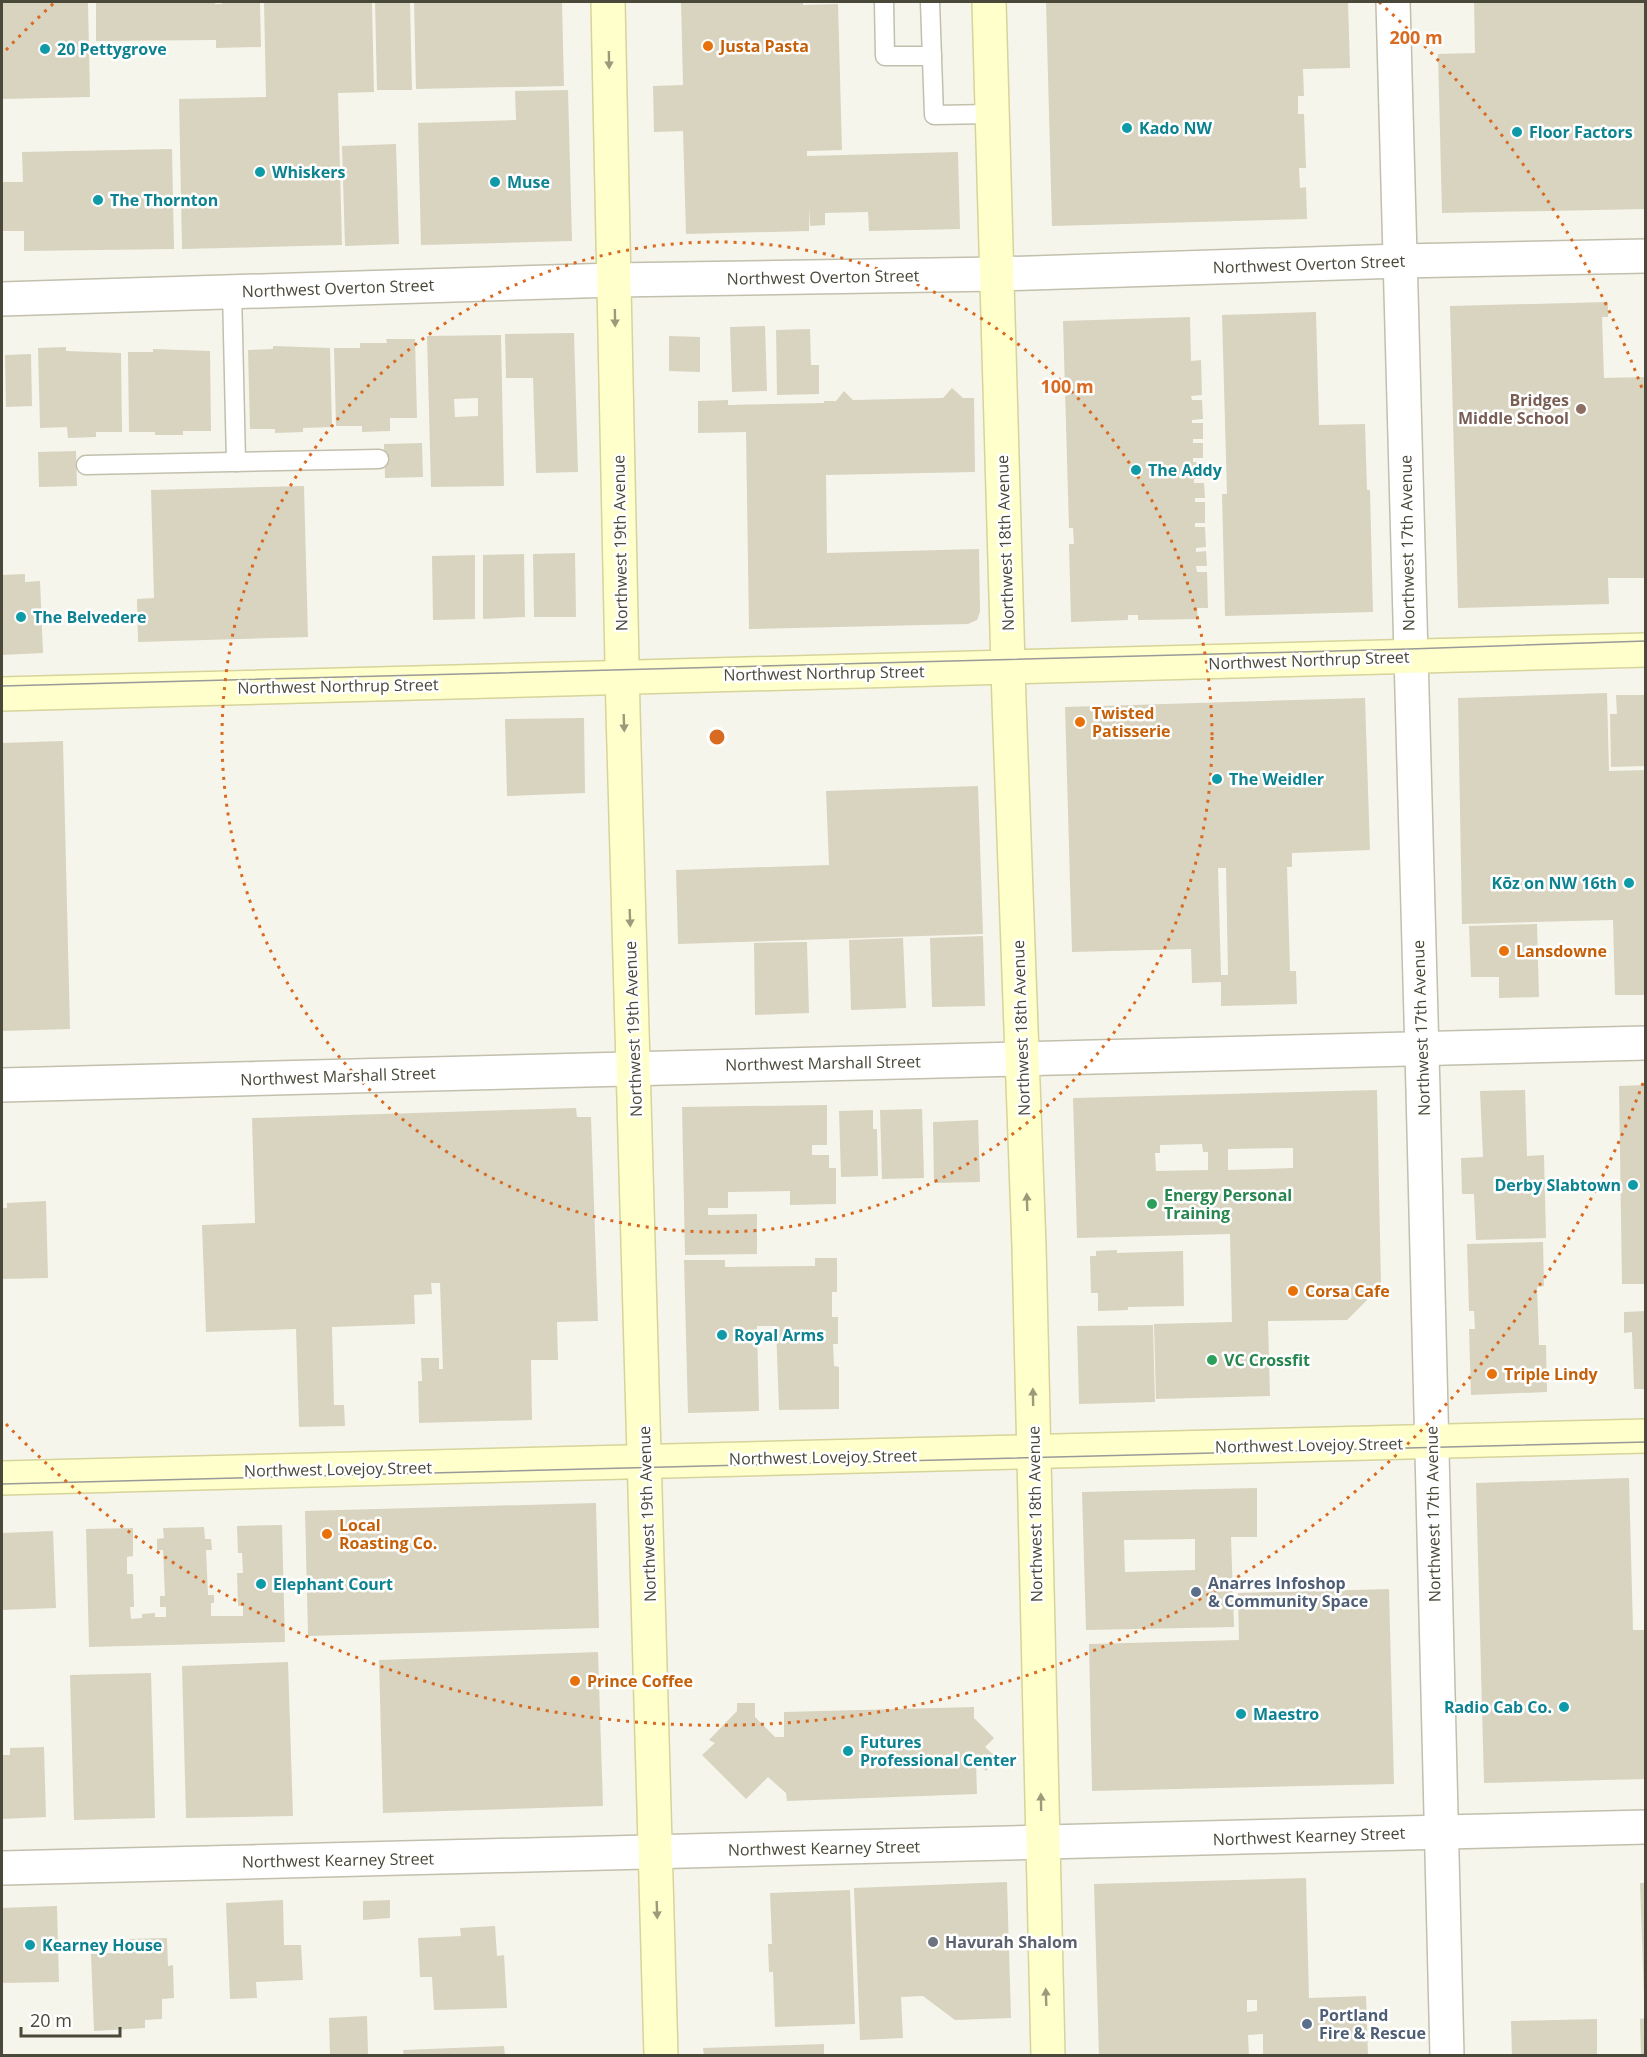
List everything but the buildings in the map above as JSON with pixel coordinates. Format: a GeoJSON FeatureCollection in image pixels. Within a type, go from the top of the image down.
{"type":"FeatureCollection","features":[{"type":"Feature","properties":{"kind":"street","name":"Northwest 19th Avenue"},"geometry":{"type":"LineString","coordinates":[[608,2],[623,678],[662,2055]]}},
{"type":"Feature","properties":{"kind":"street","name":"Northwest 18th Avenue"},"geometry":{"type":"LineString","coordinates":[[989,2],[1008,668],[1035,1452],[1048,2055]]}},
{"type":"Feature","properties":{"kind":"street","name":"Northwest 17th Avenue"},"geometry":{"type":"LineString","coordinates":[[1393,2],[1448,2055]]}},
{"type":"Feature","properties":{"kind":"street","name":"Northwest Overton Street"},"geometry":{"type":"LineString","coordinates":[[2,298],[614,280],[997,274],[1400,261],[1646,256]]}},
{"type":"Feature","properties":{"kind":"street","name":"Northwest Northrup Street"},"geometry":{"type":"LineString","coordinates":[[2,694],[1646,650]]}},
{"type":"Feature","properties":{"kind":"street","name":"Northwest Marshall Street"},"geometry":{"type":"LineString","coordinates":[[2,1085],[1646,1042]]}},
{"type":"Feature","properties":{"kind":"street","name":"Northwest Lovejoy Street"},"geometry":{"type":"LineString","coordinates":[[2,1478],[1646,1437]]}},
{"type":"Feature","properties":{"kind":"street","name":"Northwest Kearney Street"},"geometry":{"type":"LineString","coordinates":[[2,1868],[1646,1827]]}},
{"type":"Feature","properties":{"kind":"lane"},"geometry":{"type":"LineString","coordinates":[[884,2],[885,56],[932,56]]}},
{"type":"Feature","properties":{"kind":"lane"},"geometry":{"type":"LineString","coordinates":[[930,2],[934,115],[992,114]]}},
{"type":"Feature","properties":{"kind":"lane"},"geometry":{"type":"LineString","coordinates":[[232,291],[236,462]]}},
{"type":"Feature","properties":{"kind":"lane"},"geometry":{"type":"LineString","coordinates":[[86,465],[379,459]]}},
{"type":"Feature","properties":{"kind":"tram line"},"geometry":{"type":"LineString","coordinates":[[2,686],[1646,641]]}},
{"type":"Feature","properties":{"kind":"tram line"},"geometry":{"type":"LineString","coordinates":[[2,1484],[1646,1442]]}},
{"type":"Feature","properties":{"kind":"place","name":"Justa Pasta"},"geometry":{"type":"Point","coordinates":[708,46]}},
{"type":"Feature","properties":{"kind":"place","name":"20 Pettygrove"},"geometry":{"type":"Point","coordinates":[45,49]}},
{"type":"Feature","properties":{"kind":"place","name":"Kado NW"},"geometry":{"type":"Point","coordinates":[1127,128]}},
{"type":"Feature","properties":{"kind":"place","name":"Floor Factors"},"geometry":{"type":"Point","coordinates":[1517,132]}},
{"type":"Feature","properties":{"kind":"place","name":"Whiskers"},"geometry":{"type":"Point","coordinates":[260,172]}},
{"type":"Feature","properties":{"kind":"place","name":"Muse"},"geometry":{"type":"Point","coordinates":[495,182]}},
{"type":"Feature","properties":{"kind":"place","name":"The Thornton"},"geometry":{"type":"Point","coordinates":[98,200]}},
{"type":"Feature","properties":{"kind":"place","name":"Bridges Middle School"},"geometry":{"type":"Point","coordinates":[1581,409]}},
{"type":"Feature","properties":{"kind":"place","name":"The Addy"},"geometry":{"type":"Point","coordinates":[1136,470]}},
{"type":"Feature","properties":{"kind":"place","name":"The Belvedere"},"geometry":{"type":"Point","coordinates":[21,617]}},
{"type":"Feature","properties":{"kind":"place","name":"Twisted Patisserie"},"geometry":{"type":"Point","coordinates":[1080,722]}},
{"type":"Feature","properties":{"kind":"place","name":"The Weidler"},"geometry":{"type":"Point","coordinates":[1217,779]}},
{"type":"Feature","properties":{"kind":"place","name":"Kōz on NW 16th"},"geometry":{"type":"Point","coordinates":[1629,883]}},
{"type":"Feature","properties":{"kind":"place","name":"Lansdowne"},"geometry":{"type":"Point","coordinates":[1504,951]}},
{"type":"Feature","properties":{"kind":"place","name":"Derby Slabtown"},"geometry":{"type":"Point","coordinates":[1633,1185]}},
{"type":"Feature","properties":{"kind":"place","name":"Energy Personal Training"},"geometry":{"type":"Point","coordinates":[1152,1204]}},
{"type":"Feature","properties":{"kind":"place","name":"Corsa Cafe"},"geometry":{"type":"Point","coordinates":[1293,1291]}},
{"type":"Feature","properties":{"kind":"place","name":"Royal Arms"},"geometry":{"type":"Point","coordinates":[722,1335]}},
{"type":"Feature","properties":{"kind":"place","name":"VC Crossfit"},"geometry":{"type":"Point","coordinates":[1212,1360]}},
{"type":"Feature","properties":{"kind":"place","name":"Triple Lindy"},"geometry":{"type":"Point","coordinates":[1492,1374]}},
{"type":"Feature","properties":{"kind":"place","name":"Local Roasting Co."},"geometry":{"type":"Point","coordinates":[327,1534]}},
{"type":"Feature","properties":{"kind":"place","name":"Elephant Court"},"geometry":{"type":"Point","coordinates":[261,1584]}},
{"type":"Feature","properties":{"kind":"place","name":"Anarres Infoshop & Community Space"},"geometry":{"type":"Point","coordinates":[1196,1592]}},
{"type":"Feature","properties":{"kind":"place","name":"Prince Coffee"},"geometry":{"type":"Point","coordinates":[575,1681]}},
{"type":"Feature","properties":{"kind":"place","name":"Radio Cab Co."},"geometry":{"type":"Point","coordinates":[1564,1707]}},
{"type":"Feature","properties":{"kind":"place","name":"Maestro"},"geometry":{"type":"Point","coordinates":[1241,1714]}},
{"type":"Feature","properties":{"kind":"place","name":"Futures Professional Center"},"geometry":{"type":"Point","coordinates":[848,1751]}},
{"type":"Feature","properties":{"kind":"place","name":"Havurah Shalom"},"geometry":{"type":"Point","coordinates":[933,1942]}},
{"type":"Feature","properties":{"kind":"place","name":"Kearney House"},"geometry":{"type":"Point","coordinates":[30,1945]}},
{"type":"Feature","properties":{"kind":"place","name":"Portland Fire & Rescue"},"geometry":{"type":"Point","coordinates":[1307,2024]}}]}
